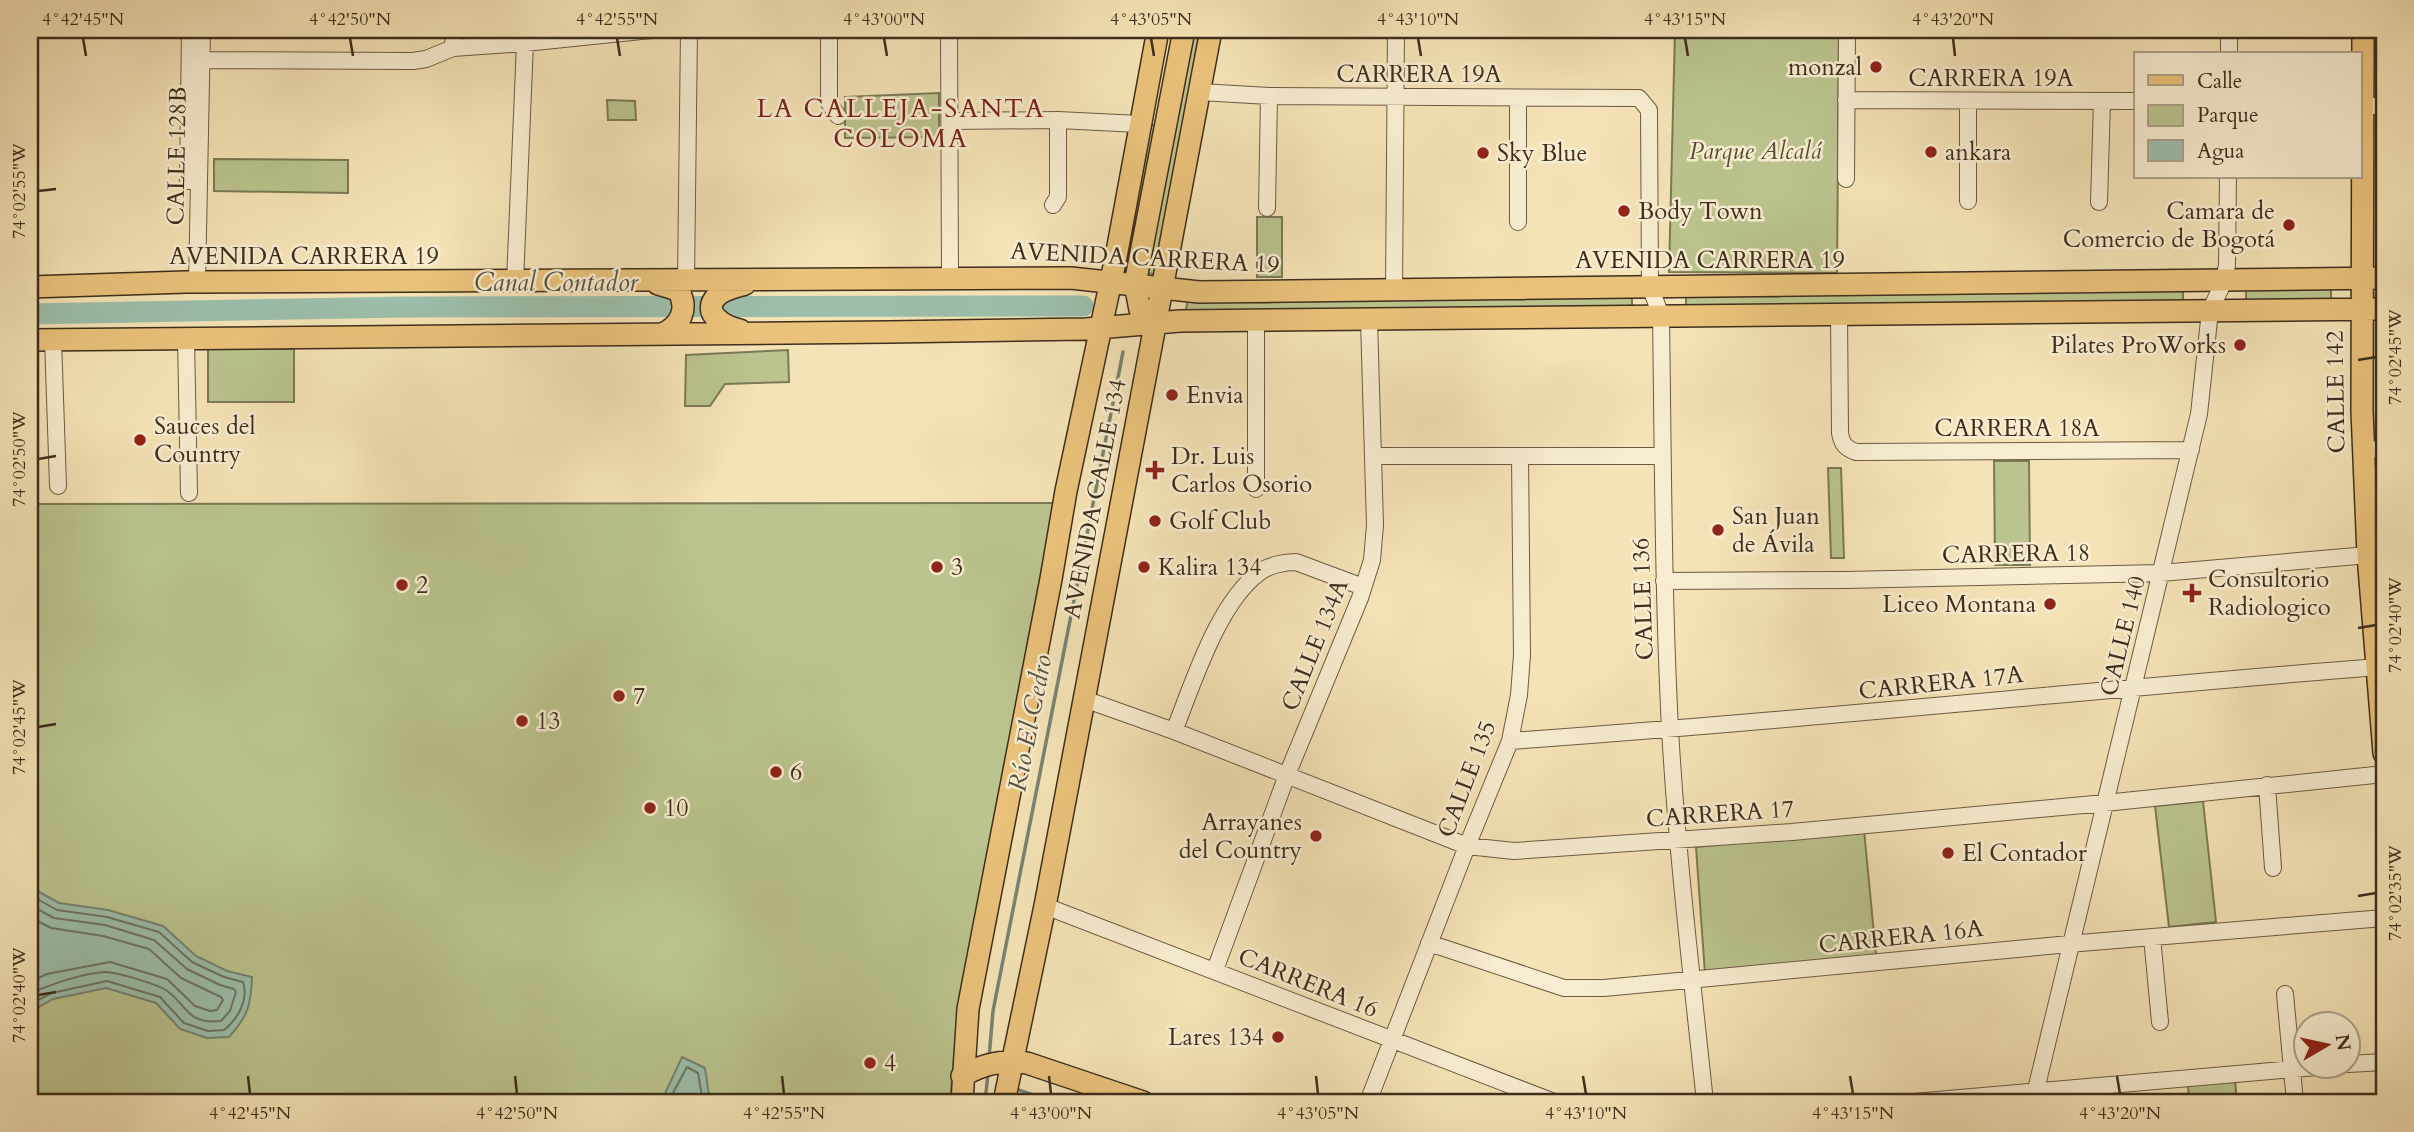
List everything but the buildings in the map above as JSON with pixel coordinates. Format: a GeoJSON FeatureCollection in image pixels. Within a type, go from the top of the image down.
{"type":"FeatureCollection","features":[{"type":"Feature","properties":{"kind":"main road","name":"AVENIDA CALLE 134"},"geometry":{"type":"LineString","coordinates":[[968,1091],[968,1009],[1066,491],[1158,30]]}},
{"type":"Feature","properties":{"kind":"main road"},"geometry":{"type":"LineString","coordinates":[[1156,323],[1140,310],[1135,285],[1184,30]]}},
{"type":"Feature","properties":{"kind":"main road","name":"AVENIDA CALLE 134"},"geometry":{"type":"LineString","coordinates":[[1005,1101],[1009,1065],[1045,906],[1212,30]]}},
{"type":"Feature","properties":{"kind":"main road","name":"CALLE 142"},"geometry":{"type":"LineString","coordinates":[[2363,30],[2361,309],[2374,450],[2368,555],[2384,753]]}},
{"type":"Feature","properties":{"kind":"main road"},"geometry":{"type":"LineString","coordinates":[[1139,124],[1167,116]]}},
{"type":"Feature","properties":{"kind":"main road","name":"AVENIDA CARRERA 19"},"geometry":{"type":"LineString","coordinates":[[30,287],[192,282],[635,281],[682,286],[761,280],[1070,278],[1199,292],[2384,278]]}},
{"type":"Feature","properties":{"kind":"main road"},"geometry":{"type":"LineString","coordinates":[[761,280],[720,293],[712,307],[715,318],[723,325],[766,333]]}},
{"type":"Feature","properties":{"kind":"main road"},"geometry":{"type":"LineString","coordinates":[[669,330],[683,313],[682,286]]}},
{"type":"Feature","properties":{"kind":"main road"},"geometry":{"type":"LineString","coordinates":[[30,340],[669,330],[766,333],[1100,328],[1156,323],[1256,321],[2384,309]]}},
{"type":"Feature","properties":{"kind":"main road"},"geometry":{"type":"LineString","coordinates":[[968,1091],[1009,1065],[1027,1063],[1143,1102]]}},
{"type":"Feature","properties":{"kind":"street","name":"CALLE 128B"},"geometry":{"type":"LineString","coordinates":[[190,30],[195,60],[192,282]]}},
{"type":"Feature","properties":{"kind":"street","name":"CALLE 128B"},"geometry":{"type":"LineString","coordinates":[[195,60],[202,30]]}},
{"type":"Feature","properties":{"kind":"street"},"geometry":{"type":"LineString","coordinates":[[453,48],[454,30]]}},
{"type":"Feature","properties":{"kind":"street"},"geometry":{"type":"LineString","coordinates":[[195,60],[413,61],[426,59],[453,48],[651,30]]}},
{"type":"Feature","properties":{"kind":"street"},"geometry":{"type":"LineString","coordinates":[[682,286],[689,30]]}},
{"type":"Feature","properties":{"kind":"street"},"geometry":{"type":"LineString","coordinates":[[829,30],[829,103],[838,116]]}},
{"type":"Feature","properties":{"kind":"street"},"geometry":{"type":"LineString","coordinates":[[949,30],[950,278]]}},
{"type":"Feature","properties":{"kind":"street"},"geometry":{"type":"LineString","coordinates":[[1394,290],[1396,30]]}},
{"type":"Feature","properties":{"kind":"street"},"geometry":{"type":"LineString","coordinates":[[1846,179],[1847,30]]}},
{"type":"Feature","properties":{"kind":"street"},"geometry":{"type":"LineString","coordinates":[[2229,30],[2229,52]]}},
{"type":"Feature","properties":{"kind":"street"},"geometry":{"type":"LineString","coordinates":[[515,282],[525,43]]}},
{"type":"Feature","properties":{"kind":"street","name":"CARRERA 19A"},"geometry":{"type":"LineString","coordinates":[[1200,92],[1269,96],[1639,98]]}},
{"type":"Feature","properties":{"kind":"street"},"geometry":{"type":"LineString","coordinates":[[1268,208],[1269,96]]}},
{"type":"Feature","properties":{"kind":"street"},"geometry":{"type":"LineString","coordinates":[[1518,98],[1518,222]]}},
{"type":"Feature","properties":{"kind":"street","name":"CALLE 136"},"geometry":{"type":"LineString","coordinates":[[1639,98],[1649,110],[1650,286],[1661,317],[1664,581],[1670,730],[1704,1102]]}},
{"type":"Feature","properties":{"kind":"street","name":"CARRERA 19A"},"geometry":{"type":"LineString","coordinates":[[1846,100],[2134,101]]}},
{"type":"Feature","properties":{"kind":"street"},"geometry":{"type":"LineString","coordinates":[[1968,101],[1968,201]]}},
{"type":"Feature","properties":{"kind":"street"},"geometry":{"type":"LineString","coordinates":[[2099,202],[2102,101]]}},
{"type":"Feature","properties":{"kind":"street"},"geometry":{"type":"LineString","coordinates":[[2363,106],[2384,106]]}},
{"type":"Feature","properties":{"kind":"street"},"geometry":{"type":"LineString","coordinates":[[950,121],[1058,120],[1139,124]]}},
{"type":"Feature","properties":{"kind":"street"},"geometry":{"type":"LineString","coordinates":[[1053,205],[1058,197],[1058,120]]}},
{"type":"Feature","properties":{"kind":"street","name":"CALLE 140"},"geometry":{"type":"LineString","coordinates":[[2034,1096],[2191,450],[2203,389],[2210,311],[2224,281],[2227,262],[2228,178]]}},
{"type":"Feature","properties":{"kind":"street","name":"CARRERA 18A"},"geometry":{"type":"LineString","coordinates":[[1839,314],[1840,433],[1844,446],[1856,452],[2191,450]]}},
{"type":"Feature","properties":{"kind":"street","name":"CALLE 134A"},"geometry":{"type":"LineString","coordinates":[[1215,970],[1287,775],[1372,560],[1375,525],[1368,320]]}},
{"type":"Feature","properties":{"kind":"street"},"geometry":{"type":"LineString","coordinates":[[1256,321],[1256,488]]}},
{"type":"Feature","properties":{"kind":"street"},"geometry":{"type":"LineString","coordinates":[[186,338],[189,493]]}},
{"type":"Feature","properties":{"kind":"street"},"geometry":{"type":"LineString","coordinates":[[53,340],[58,486]]}},
{"type":"Feature","properties":{"kind":"street"},"geometry":{"type":"LineString","coordinates":[[1373,456],[1662,456]]}},
{"type":"Feature","properties":{"kind":"street","name":"CALLE 135"},"geometry":{"type":"LineString","coordinates":[[1368,1102],[1510,741],[1520,695],[1522,654],[1520,456]]}},
{"type":"Feature","properties":{"kind":"street","name":"CARRERA 18"},"geometry":{"type":"LineString","coordinates":[[1664,581],[1860,580],[2161,573],[2368,555]]}},
{"type":"Feature","properties":{"kind":"street"},"geometry":{"type":"LineString","coordinates":[[1174,732],[1226,610],[1261,571],[1286,562],[1296,562],[1363,587]]}},
{"type":"Feature","properties":{"kind":"street","name":"CARRERA 17A"},"geometry":{"type":"LineString","coordinates":[[1510,741],[1670,730],[2377,667]]}},
{"type":"Feature","properties":{"kind":"street","name":"CARRERA 17"},"geometry":{"type":"LineString","coordinates":[[1084,699],[1467,846],[1514,851],[1792,832],[2384,774]]}},
{"type":"Feature","properties":{"kind":"street"},"geometry":{"type":"LineString","coordinates":[[2267,786],[2273,868]]}},
{"type":"Feature","properties":{"kind":"street","name":"CARRERA 16"},"geometry":{"type":"LineString","coordinates":[[1045,906],[1553,1102]]}},
{"type":"Feature","properties":{"kind":"street","name":"CARRERA 16A"},"geometry":{"type":"LineString","coordinates":[[1429,943],[1564,988],[1604,988],[2384,918]]}},
{"type":"Feature","properties":{"kind":"street"},"geometry":{"type":"LineString","coordinates":[[2152,937],[2160,1022]]}},
{"type":"Feature","properties":{"kind":"street"},"geometry":{"type":"LineString","coordinates":[[1914,1102],[2034,1096],[2292,1068],[2285,994]]}},
{"type":"Feature","properties":{"kind":"street"},"geometry":{"type":"LineString","coordinates":[[2362,1064],[2384,1062]]}},
{"type":"Feature","properties":{"kind":"street"},"geometry":{"type":"LineString","coordinates":[[2293,1080],[2295,1102]]}},
{"type":"Feature","properties":{"kind":"green space"},"geometry":{"type":"Polygon","coordinates":[[[1193,30],[1208,30],[1161,275],[1146,273],[1193,30]]]}},
{"type":"Feature","properties":{"kind":"green space","name":"Parque Alcalá"},"geometry":{"type":"Polygon","coordinates":[[[1675,30],[1839,30],[1837,273],[1669,272],[1675,30]]]}},
{"type":"Feature","properties":{"kind":"green space"},"geometry":{"type":"Polygon","coordinates":[[[939,93],[939,137],[845,138],[845,97],[939,93]]]}},
{"type":"Feature","properties":{"kind":"green space"},"geometry":{"type":"Polygon","coordinates":[[[607,100],[635,101],[636,120],[608,120],[607,100]]]}},
{"type":"Feature","properties":{"kind":"green space"},"geometry":{"type":"Polygon","coordinates":[[[1150,124],[1155,126],[1131,274],[1119,272],[1150,124]]]}},
{"type":"Feature","properties":{"kind":"green space"},"geometry":{"type":"Polygon","coordinates":[[[214,159],[348,160],[348,193],[214,191],[214,159]]]}},
{"type":"Feature","properties":{"kind":"green space"},"geometry":{"type":"Polygon","coordinates":[[[1257,217],[1282,217],[1282,277],[1257,277],[1257,217]]]}},
{"type":"Feature","properties":{"kind":"green space"},"geometry":{"type":"Polygon","coordinates":[[[2331,286],[2331,303],[2246,304],[2246,288],[2331,286]]]}},
{"type":"Feature","properties":{"kind":"green space"},"geometry":{"type":"Polygon","coordinates":[[[2183,289],[2183,305],[1686,309],[1686,294],[2183,289]]]}},
{"type":"Feature","properties":{"kind":"green space"},"geometry":{"type":"Polygon","coordinates":[[[1632,293],[1632,310],[1185,316],[1188,298],[1632,293]]]}},
{"type":"Feature","properties":{"kind":"green space"},"geometry":{"type":"Polygon","coordinates":[[[208,349],[294,349],[294,402],[208,402],[208,349]]]}},
{"type":"Feature","properties":{"kind":"green space"},"geometry":{"type":"Polygon","coordinates":[[[788,350],[789,382],[725,384],[710,406],[685,406],[686,355],[788,350]]]}},
{"type":"Feature","properties":{"kind":"green space"},"geometry":{"type":"Polygon","coordinates":[[[1994,461],[2029,461],[2030,565],[1995,565],[1994,461]]]}},
{"type":"Feature","properties":{"kind":"green space"},"geometry":{"type":"Polygon","coordinates":[[[1828,468],[1841,468],[1844,558],[1831,558],[1828,468]]]}},
{"type":"Feature","properties":{"kind":"green space"},"geometry":{"type":"Polygon","coordinates":[[[1054,503],[957,1021],[950,1102],[30,1102],[30,504],[1054,503]]]}},
{"type":"Feature","properties":{"kind":"green space"},"geometry":{"type":"Polygon","coordinates":[[[2203,801],[2216,922],[2169,927],[2155,806],[2203,801]]]}},
{"type":"Feature","properties":{"kind":"green space"},"geometry":{"type":"Polygon","coordinates":[[[1864,830],[1876,955],[1705,974],[1696,847],[1864,830]]]}},
{"type":"Feature","properties":{"kind":"green space"},"geometry":{"type":"Polygon","coordinates":[[[2235,1080],[2237,1102],[2189,1102],[2188,1085],[2235,1080]]]}},
{"type":"Feature","properties":{"kind":"water"},"geometry":{"type":"Polygon","coordinates":[[[30,887],[59,903],[108,910],[163,926],[196,956],[227,971],[252,977],[249,1003],[240,1023],[229,1037],[207,1038],[180,1029],[156,1003],[106,988],[53,999],[30,1012],[30,887]]]}},
{"type":"Feature","properties":{"kind":"water"},"geometry":{"type":"Polygon","coordinates":[[[682,1057],[705,1068],[710,1102],[661,1102],[682,1057]]]}},
{"type":"Feature","properties":{"kind":"waterway","name":"Canal Contador"},"geometry":{"type":"LineString","coordinates":[[30,314],[404,307],[1083,306]]}},
{"type":"Feature","properties":{"kind":"waterway","name":"Río El Cedro"},"geometry":{"type":"LineString","coordinates":[[989,1058],[993,1011],[1123,352]]}},
{"type":"Feature","properties":{"kind":"waterway","name":"Río El Cedro"},"geometry":{"type":"LineString","coordinates":[[985,1102],[988,1073]]}},
{"type":"Feature","properties":{"kind":"waterway"},"geometry":{"type":"LineString","coordinates":[[1013,1088],[1054,1102]]}},
{"type":"Feature","properties":{"kind":"place","name":"monzal"},"geometry":{"type":"Point","coordinates":[1876,67]}},
{"type":"Feature","properties":{"kind":"place","name":"ankara"},"geometry":{"type":"Point","coordinates":[1931,152]}},
{"type":"Feature","properties":{"kind":"place","name":"Sky Blue"},"geometry":{"type":"Point","coordinates":[1483,153]}},
{"type":"Feature","properties":{"kind":"place","name":"Body Town"},"geometry":{"type":"Point","coordinates":[1624,211]}},
{"type":"Feature","properties":{"kind":"place","name":"Camara de Comercio de Bogotá"},"geometry":{"type":"Point","coordinates":[2289,225]}},
{"type":"Feature","properties":{"kind":"place","name":"Pilates ProWorks"},"geometry":{"type":"Point","coordinates":[2240,345]}},
{"type":"Feature","properties":{"kind":"place","name":"Envia"},"geometry":{"type":"Point","coordinates":[1172,395]}},
{"type":"Feature","properties":{"kind":"place","name":"Sauces del Country"},"geometry":{"type":"Point","coordinates":[140,440]}},
{"type":"Feature","properties":{"kind":"place","name":"Dr. Luis Carlos Osorio"},"geometry":{"type":"Point","coordinates":[1155,470]}},
{"type":"Feature","properties":{"kind":"place","name":"Golf Club"},"geometry":{"type":"Point","coordinates":[1155,521]}},
{"type":"Feature","properties":{"kind":"place","name":"San Juan de Ávila"},"geometry":{"type":"Point","coordinates":[1718,530]}},
{"type":"Feature","properties":{"kind":"place","name":"3"},"geometry":{"type":"Point","coordinates":[937,567]}},
{"type":"Feature","properties":{"kind":"place","name":"Kalira 134"},"geometry":{"type":"Point","coordinates":[1144,567]}},
{"type":"Feature","properties":{"kind":"place","name":"2"},"geometry":{"type":"Point","coordinates":[402,585]}},
{"type":"Feature","properties":{"kind":"place","name":"Consultorio Radiologico"},"geometry":{"type":"Point","coordinates":[2192,593]}},
{"type":"Feature","properties":{"kind":"place","name":"Liceo Montana"},"geometry":{"type":"Point","coordinates":[2050,604]}},
{"type":"Feature","properties":{"kind":"place","name":"7"},"geometry":{"type":"Point","coordinates":[619,696]}},
{"type":"Feature","properties":{"kind":"place","name":"13"},"geometry":{"type":"Point","coordinates":[522,721]}},
{"type":"Feature","properties":{"kind":"place","name":"6"},"geometry":{"type":"Point","coordinates":[776,772]}},
{"type":"Feature","properties":{"kind":"place","name":"10"},"geometry":{"type":"Point","coordinates":[650,808]}},
{"type":"Feature","properties":{"kind":"place","name":"Arrayanes del Country"},"geometry":{"type":"Point","coordinates":[1316,836]}},
{"type":"Feature","properties":{"kind":"place","name":"El Contador"},"geometry":{"type":"Point","coordinates":[1948,853]}},
{"type":"Feature","properties":{"kind":"place","name":"Lares 134"},"geometry":{"type":"Point","coordinates":[1278,1037]}},
{"type":"Feature","properties":{"kind":"place","name":"4"},"geometry":{"type":"Point","coordinates":[870,1063]}},
{"type":"Feature","properties":{"kind":"district","name":"LA CALLEJA-SANTA COLOMA"},"geometry":{"type":"Point","coordinates":[901,123]}}]}
